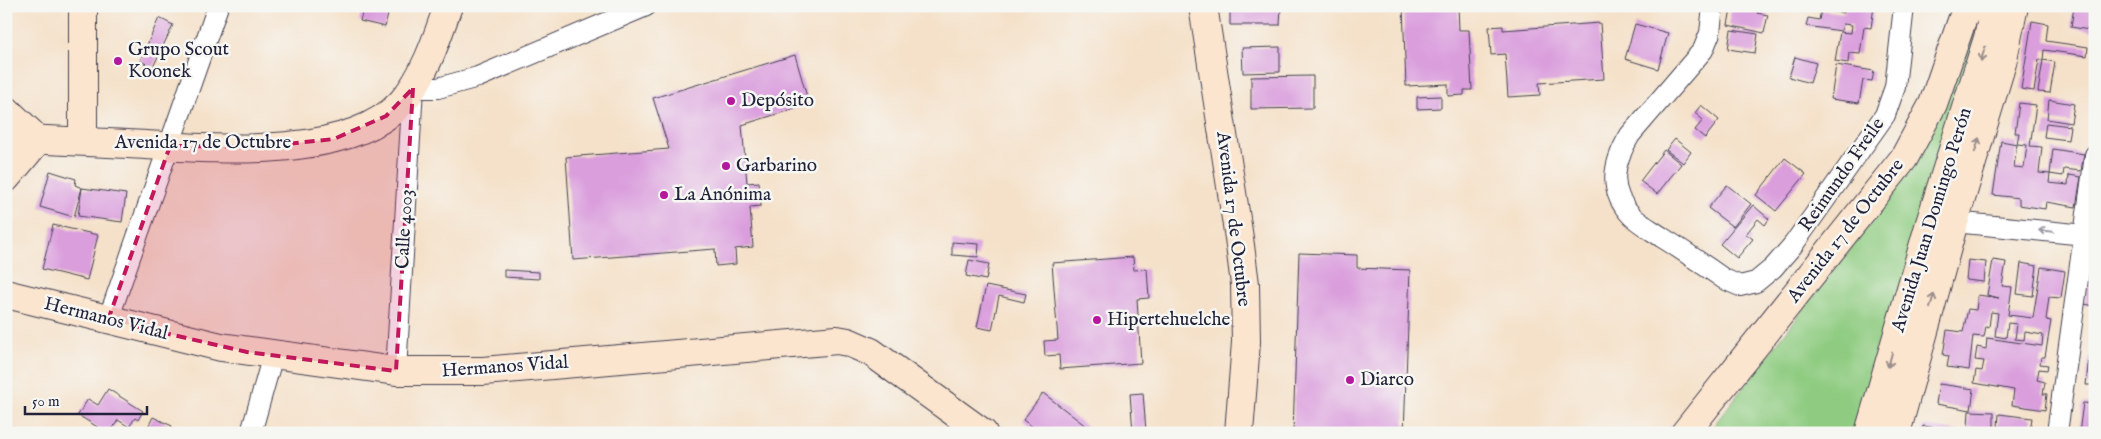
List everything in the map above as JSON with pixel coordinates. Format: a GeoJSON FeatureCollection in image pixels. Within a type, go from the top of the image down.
{"type":"FeatureCollection","features":[{"type":"Feature","properties":{"kind":"street"},"geometry":{"type":"LineString","coordinates":[[83,6],[83,141]]}},
{"type":"Feature","properties":{"kind":"street"},"geometry":{"type":"LineString","coordinates":[[108,320],[218,6]]}},
{"type":"Feature","properties":{"kind":"street","name":"Avenida 17 de Octubre"},"geometry":{"type":"LineString","coordinates":[[6,138],[170,146],[258,147],[314,143],[334,139],[370,126],[386,116],[401,103],[413,88],[430,53],[448,6]]}},
{"type":"Feature","properties":{"kind":"street"},"geometry":{"type":"LineString","coordinates":[[413,88],[438,88],[478,77],[646,6]]}},
{"type":"Feature","properties":{"kind":"street","name":"Avenida 17 de Octubre"},"geometry":{"type":"LineString","coordinates":[[1203,6],[1239,238],[1244,284],[1246,342],[1239,433]]}},
{"type":"Feature","properties":{"kind":"street","name":"Reimundo Freile"},"geometry":{"type":"LineString","coordinates":[[1713,6],[1710,33],[1703,50],[1630,135],[1621,150],[1616,169],[1615,184],[1620,201],[1633,217],[1724,279],[1740,286],[1756,282],[1773,268],[1793,245],[1885,115],[1895,87],[1904,6]]}},
{"type":"Feature","properties":{"kind":"street","name":"Avenida 17 de Octubre"},"geometry":{"type":"LineString","coordinates":[[1685,433],[1904,158],[1933,104],[1967,6]]}},
{"type":"Feature","properties":{"kind":"street","name":"Avenida Juan Domingo Perón"},"geometry":{"type":"LineString","coordinates":[[1869,433],[1930,223],[1988,38],[1991,24],[1988,6]]}},
{"type":"Feature","properties":{"kind":"street","name":"Avenida Juan Domingo Perón"},"geometry":{"type":"LineString","coordinates":[[1896,433],[1954,222],[2002,63],[2014,6]]}},
{"type":"Feature","properties":{"kind":"street","name":"Calle 4003"},"geometry":{"type":"LineString","coordinates":[[396,371],[413,88]]}},
{"type":"Feature","properties":{"kind":"street"},"geometry":{"type":"LineString","coordinates":[[6,110],[38,140],[6,178]]}},
{"type":"Feature","properties":{"kind":"street"},"geometry":{"type":"LineString","coordinates":[[2057,433],[2089,236],[2095,155]]}},
{"type":"Feature","properties":{"kind":"street"},"geometry":{"type":"LineString","coordinates":[[1954,222],[2089,236]]}},
{"type":"Feature","properties":{"kind":"street","name":"Hermanos Vidal"},"geometry":{"type":"LineString","coordinates":[[6,294],[222,347],[396,371],[483,371],[814,340],[837,340],[848,342],[871,352],[983,433]]}},
{"type":"Feature","properties":{"kind":"street"},"geometry":{"type":"LineString","coordinates":[[251,433],[273,355]]}},
{"type":"Feature","properties":{"kind":"highlighted area"},"geometry":{"type":"Polygon","coordinates":[[[413,88],[396,371],[247,352],[108,320],[170,146],[258,147],[334,139],[386,116],[413,88]]]}},
{"type":"Feature","properties":{"kind":"green space"},"geometry":{"type":"Polygon","coordinates":[[[1979,18],[1982,25],[1861,433],[1708,433],[1893,194],[1973,25],[1979,18]]]}},
{"type":"Feature","properties":{"kind":"building"},"geometry":{"type":"Polygon","coordinates":[[[364,6],[390,6],[385,27],[360,21],[364,6]]]}},
{"type":"Feature","properties":{"kind":"building"},"geometry":{"type":"Polygon","coordinates":[[[1230,6],[1281,6],[1280,25],[1230,25],[1230,6]]]}},
{"type":"Feature","properties":{"kind":"building"},"geometry":{"type":"Polygon","coordinates":[[[1403,6],[1458,6],[1459,30],[1469,30],[1472,90],[1464,90],[1464,95],[1448,96],[1448,84],[1406,86],[1403,6]]]}},
{"type":"Feature","properties":{"kind":"building"},"geometry":{"type":"Polygon","coordinates":[[[1747,6],[1759,6],[1757,13],[1768,15],[1764,33],[1728,25],[1731,9],[1746,12],[1747,6]]]}},
{"type":"Feature","properties":{"kind":"building"},"geometry":{"type":"Polygon","coordinates":[[[1845,6],[1874,6],[1871,28],[1864,27],[1860,54],[1849,53],[1848,63],[1835,61],[1840,32],[1851,33],[1852,25],[1843,24],[1841,31],[1806,26],[1808,18],[1819,20],[1821,10],[1844,13],[1845,6]]]}},
{"type":"Feature","properties":{"kind":"building"},"geometry":{"type":"Polygon","coordinates":[[[2074,6],[2095,6],[2095,31],[2071,27],[2074,6]]]}},
{"type":"Feature","properties":{"kind":"building"},"geometry":{"type":"Polygon","coordinates":[[[159,18],[173,25],[153,67],[140,61],[159,18]]]}},
{"type":"Feature","properties":{"kind":"building"},"geometry":{"type":"Polygon","coordinates":[[[2032,21],[2048,24],[2046,41],[2088,47],[2087,56],[2044,50],[2043,60],[2039,60],[2034,91],[2021,89],[2032,21]]]}},
{"type":"Feature","properties":{"kind":"building"},"geometry":{"type":"Polygon","coordinates":[[[1600,23],[1604,79],[1539,83],[1540,95],[1508,97],[1505,54],[1491,55],[1489,27],[1503,26],[1503,30],[1600,23]]]}},
{"type":"Feature","properties":{"kind":"building"},"geometry":{"type":"Polygon","coordinates":[[[1635,24],[1668,33],[1658,69],[1625,59],[1635,24]]]}},
{"type":"Feature","properties":{"kind":"building"},"geometry":{"type":"Polygon","coordinates":[[[1731,30],[1758,34],[1755,53],[1728,49],[1731,30]]]}},
{"type":"Feature","properties":{"kind":"building"},"geometry":{"type":"Polygon","coordinates":[[[1280,47],[1280,72],[1243,73],[1242,48],[1280,47]]]}},
{"type":"Feature","properties":{"kind":"building","name":"La Anónima"},"geometry":{"type":"Polygon","coordinates":[[[795,55],[809,104],[742,125],[747,183],[759,182],[761,206],[750,207],[753,247],[735,249],[736,264],[716,266],[715,249],[573,260],[566,157],[669,149],[653,98],[795,55]]]}},
{"type":"Feature","properties":{"kind":"building"},"geometry":{"type":"Polygon","coordinates":[[[1795,57],[1816,63],[1810,83],[1789,77],[1795,57]]]}},
{"type":"Feature","properties":{"kind":"building"},"geometry":{"type":"Polygon","coordinates":[[[2043,60],[2055,62],[2050,93],[2038,92],[2043,60]]]}},
{"type":"Feature","properties":{"kind":"building"},"geometry":{"type":"Polygon","coordinates":[[[1836,65],[1874,71],[1872,81],[1863,80],[1859,103],[1831,99],[1836,65]]]}},
{"type":"Feature","properties":{"kind":"building"},"geometry":{"type":"Polygon","coordinates":[[[1313,76],[1313,108],[1251,109],[1251,77],[1313,76]]]}},
{"type":"Feature","properties":{"kind":"building"},"geometry":{"type":"Polygon","coordinates":[[[1441,96],[1441,108],[1417,109],[1417,97],[1441,96]]]}},
{"type":"Feature","properties":{"kind":"building"},"geometry":{"type":"Polygon","coordinates":[[[2049,100],[2074,104],[2071,123],[2047,119],[2049,100]]]}},
{"type":"Feature","properties":{"kind":"building"},"geometry":{"type":"Polygon","coordinates":[[[2019,103],[2036,105],[2030,146],[2042,147],[2039,173],[2050,174],[2049,183],[2068,185],[2069,175],[2081,177],[2076,207],[2046,202],[2045,209],[2019,205],[2019,198],[1993,195],[2001,141],[2017,144],[2019,133],[2015,133],[2019,103]],[[2017,144],[2014,167],[2024,168],[2027,145],[2017,144]]]}},
{"type":"Feature","properties":{"kind":"building"},"geometry":{"type":"Polygon","coordinates":[[[1701,105],[1719,120],[1705,138],[1695,130],[1703,120],[1695,113],[1701,105]]]}},
{"type":"Feature","properties":{"kind":"building"},"geometry":{"type":"Polygon","coordinates":[[[2046,123],[2070,126],[2068,140],[2044,137],[2046,123]]]}},
{"type":"Feature","properties":{"kind":"building"},"geometry":{"type":"Polygon","coordinates":[[[1675,139],[1691,152],[1683,163],[1666,150],[1675,139]]]}},
{"type":"Feature","properties":{"kind":"building"},"geometry":{"type":"Polygon","coordinates":[[[2053,149],[2084,154],[2081,171],[2064,169],[2063,176],[2050,174],[2053,149]]]}},
{"type":"Feature","properties":{"kind":"building"},"geometry":{"type":"Polygon","coordinates":[[[1664,150],[1681,164],[1657,194],[1640,181],[1664,150]]]}},
{"type":"Feature","properties":{"kind":"building"},"geometry":{"type":"Polygon","coordinates":[[[1785,158],[1806,174],[1776,211],[1756,195],[1785,158]]]}},
{"type":"Feature","properties":{"kind":"building"},"geometry":{"type":"Polygon","coordinates":[[[50,171],[76,179],[75,185],[82,188],[74,217],[40,207],[50,171]]]}},
{"type":"Feature","properties":{"kind":"building"},"geometry":{"type":"Polygon","coordinates":[[[1727,185],[1751,204],[1733,227],[1708,208],[1727,185]]]}},
{"type":"Feature","properties":{"kind":"building"},"geometry":{"type":"Polygon","coordinates":[[[82,188],[126,194],[122,222],[78,216],[82,188]]]}},
{"type":"Feature","properties":{"kind":"building"},"geometry":{"type":"Polygon","coordinates":[[[1753,205],[1769,219],[1765,225],[1758,219],[1746,234],[1753,239],[1737,258],[1720,244],[1753,205]]]}},
{"type":"Feature","properties":{"kind":"building"},"geometry":{"type":"Polygon","coordinates":[[[53,225],[98,235],[87,280],[42,269],[53,225]]]}},
{"type":"Feature","properties":{"kind":"building"},"geometry":{"type":"Polygon","coordinates":[[[952,242],[979,244],[978,257],[952,255],[952,242]]]}},
{"type":"Feature","properties":{"kind":"building","name":"Diarco"},"geometry":{"type":"Polygon","coordinates":[[[1299,253],[1357,255],[1357,268],[1410,270],[1404,433],[1293,433],[1299,253]]]}},
{"type":"Feature","properties":{"kind":"building","name":"Hipertehuelche"},"geometry":{"type":"Polygon","coordinates":[[[1133,257],[1134,270],[1147,269],[1149,298],[1137,299],[1141,363],[1060,369],[1059,355],[1045,356],[1044,341],[1058,340],[1052,263],[1133,257]]]}},
{"type":"Feature","properties":{"kind":"building"},"geometry":{"type":"Polygon","coordinates":[[[969,260],[989,264],[986,280],[966,276],[969,260]]]}},
{"type":"Feature","properties":{"kind":"building"},"geometry":{"type":"Polygon","coordinates":[[[1968,260],[1986,262],[1984,282],[1966,280],[1968,260]]]}},
{"type":"Feature","properties":{"kind":"building"},"geometry":{"type":"Polygon","coordinates":[[[1993,260],[2006,262],[2002,286],[2012,287],[2008,315],[2033,318],[2041,267],[2065,271],[2061,298],[2049,297],[2046,320],[2051,321],[2045,357],[2041,357],[2040,364],[2048,365],[2047,370],[2039,369],[2037,380],[2045,382],[2043,394],[2047,394],[2045,410],[2012,405],[2014,390],[1974,383],[1976,370],[1982,371],[1984,361],[1975,360],[1977,347],[1986,349],[1987,338],[2042,346],[2043,335],[2025,332],[2024,340],[2015,339],[2017,324],[2008,323],[2006,338],[1995,336],[1998,313],[1991,312],[1989,327],[1986,326],[1984,337],[1973,336],[1969,370],[1947,367],[1949,356],[1943,355],[1947,330],[1963,332],[1968,309],[1976,310],[1978,295],[1999,298],[1987,295],[1993,260]]]}},
{"type":"Feature","properties":{"kind":"building"},"geometry":{"type":"Polygon","coordinates":[[[2021,263],[2037,266],[2033,296],[2017,294],[2021,263]]]}},
{"type":"Feature","properties":{"kind":"building"},"geometry":{"type":"Polygon","coordinates":[[[504,270],[539,272],[539,279],[504,277],[504,270]]]}},
{"type":"Feature","properties":{"kind":"building"},"geometry":{"type":"Polygon","coordinates":[[[2088,279],[2095,280],[2095,306],[2084,304],[2088,279]]]}},
{"type":"Feature","properties":{"kind":"building"},"geometry":{"type":"Polygon","coordinates":[[[986,286],[1026,294],[1024,302],[999,296],[992,330],[977,327],[986,286]]]}},
{"type":"Feature","properties":{"kind":"building"},"geometry":{"type":"Polygon","coordinates":[[[2089,357],[2095,358],[2095,385],[2086,385],[2089,357]]]}},
{"type":"Feature","properties":{"kind":"building"},"geometry":{"type":"Polygon","coordinates":[[[1939,384],[1974,389],[1971,410],[1936,404],[1939,384]]]}},
{"type":"Feature","properties":{"kind":"building"},"geometry":{"type":"Polygon","coordinates":[[[108,389],[143,411],[138,420],[135,418],[129,427],[118,420],[110,433],[78,415],[88,399],[98,405],[108,389]]]}},
{"type":"Feature","properties":{"kind":"building"},"geometry":{"type":"Polygon","coordinates":[[[1043,393],[1095,433],[1041,433],[1023,420],[1043,393]]]}},
{"type":"Feature","properties":{"kind":"building"},"geometry":{"type":"Polygon","coordinates":[[[1143,393],[1146,431],[1133,432],[1130,394],[1143,393]]]}},
{"type":"Feature","properties":{"kind":"building"},"geometry":{"type":"Polygon","coordinates":[[[2083,403],[2095,404],[2095,433],[2079,433],[2083,403]]]}},
{"type":"Feature","properties":{"kind":"building"},"geometry":{"type":"Polygon","coordinates":[[[1969,411],[1994,412],[1994,428],[1968,427],[1969,411]]]}},
{"type":"Feature","properties":{"kind":"building"},"geometry":{"type":"Polygon","coordinates":[[[1999,414],[2032,418],[2030,431],[1998,427],[1999,414]]]}},
{"type":"Feature","properties":{"kind":"building"},"geometry":{"type":"Polygon","coordinates":[[[153,417],[172,426],[169,433],[145,433],[153,417]]]}},
{"type":"Feature","properties":{"kind":"building"},"geometry":{"type":"Polygon","coordinates":[[[1923,426],[1962,432],[1962,433],[1922,433],[1923,426]]]}},
{"type":"Feature","properties":{"kind":"place","name":"Grupo Scout Koonek"},"geometry":{"type":"Point","coordinates":[118,61]}},
{"type":"Feature","properties":{"kind":"place","name":"Depósito"},"geometry":{"type":"Point","coordinates":[731,101]}},
{"type":"Feature","properties":{"kind":"place","name":"Garbarino"},"geometry":{"type":"Point","coordinates":[726,166]}},
{"type":"Feature","properties":{"kind":"place","name":"La Anónima"},"geometry":{"type":"Point","coordinates":[664,195]}},
{"type":"Feature","properties":{"kind":"place","name":"Hipertehuelche"},"geometry":{"type":"Point","coordinates":[1097,320]}},
{"type":"Feature","properties":{"kind":"place","name":"Diarco"},"geometry":{"type":"Point","coordinates":[1350,380]}}]}
